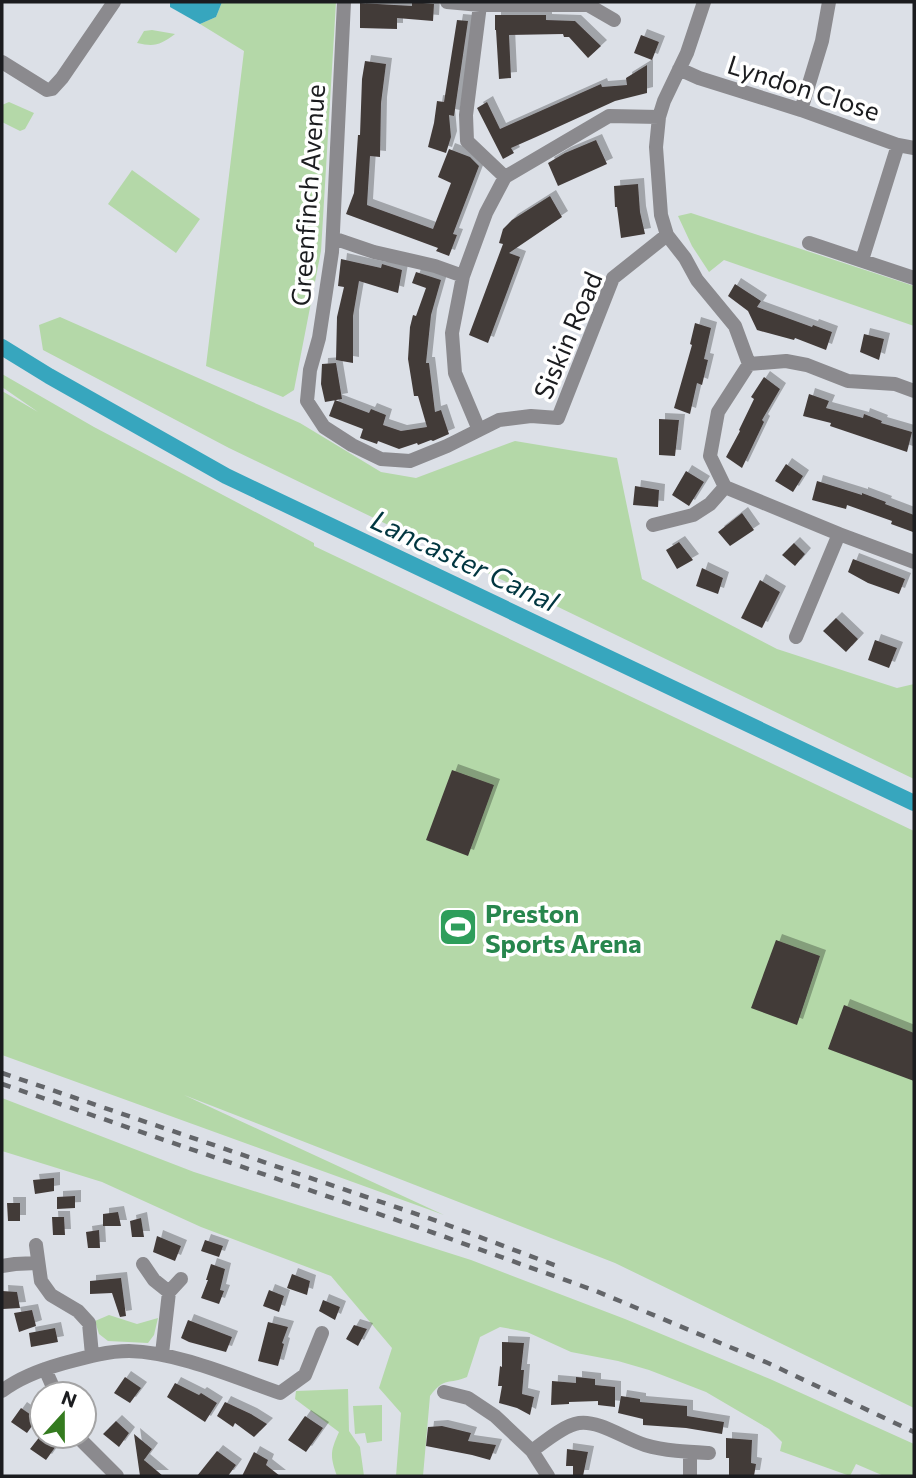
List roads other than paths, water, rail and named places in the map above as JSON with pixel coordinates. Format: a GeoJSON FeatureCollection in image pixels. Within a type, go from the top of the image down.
{"type":"FeatureCollection","features":[{"type":"Feature","properties":{"kind":"street"},"geometry":{"type":"LineString","coordinates":[[2,63],[37,85],[47,90],[52,89],[114,2]]}},
{"type":"Feature","properties":{"kind":"street","name":"Greenfinch Avenue"},"geometry":{"type":"LineString","coordinates":[[344,2],[332,238],[321,326],[310,370],[307,401],[324,427],[381,459],[410,461],[479,430]]}},
{"type":"Feature","properties":{"kind":"street"},"geometry":{"type":"LineString","coordinates":[[447,2],[480,5],[588,5],[614,20]]}},
{"type":"Feature","properties":{"kind":"street"},"geometry":{"type":"LineString","coordinates":[[692,2],[696,22]]}},
{"type":"Feature","properties":{"kind":"street"},"geometry":{"type":"LineString","coordinates":[[704,2],[692,39],[659,117],[656,147],[661,215],[667,235],[685,258],[697,280],[735,326],[749,365]]}},
{"type":"Feature","properties":{"kind":"street"},"geometry":{"type":"LineString","coordinates":[[801,110],[822,41],[829,2]]}},
{"type":"Feature","properties":{"kind":"street"},"geometry":{"type":"LineString","coordinates":[[480,5],[466,115],[467,141],[505,177]]}},
{"type":"Feature","properties":{"kind":"street","name":"Lyndon Close"},"geometry":{"type":"LineString","coordinates":[[679,69],[898,145],[914,148]]}},
{"type":"Feature","properties":{"kind":"street"},"geometry":{"type":"LineString","coordinates":[[479,430],[455,373],[452,333],[463,276],[486,213],[505,177],[609,116],[659,117]]}},
{"type":"Feature","properties":{"kind":"street"},"geometry":{"type":"LineString","coordinates":[[862,260],[898,145]]}},
{"type":"Feature","properties":{"kind":"street","name":"Siskin Road"},"geometry":{"type":"LineString","coordinates":[[479,430],[499,420],[531,416],[558,418],[612,278],[667,235]]}},
{"type":"Feature","properties":{"kind":"street"},"geometry":{"type":"LineString","coordinates":[[332,238],[374,253],[435,266],[463,276]]}},
{"type":"Feature","properties":{"kind":"street"},"geometry":{"type":"LineString","coordinates":[[809,243],[914,278]]}},
{"type":"Feature","properties":{"kind":"street"},"geometry":{"type":"LineString","coordinates":[[749,365],[786,361],[807,365],[848,381],[895,384],[914,391]]}},
{"type":"Feature","properties":{"kind":"street"},"geometry":{"type":"LineString","coordinates":[[749,365],[718,412],[710,456],[725,487],[914,562]]}},
{"type":"Feature","properties":{"kind":"street"},"geometry":{"type":"LineString","coordinates":[[653,525],[693,515],[710,504],[725,487]]}},
{"type":"Feature","properties":{"kind":"street"},"geometry":{"type":"LineString","coordinates":[[796,637],[839,534]]}},
{"type":"Feature","properties":{"kind":"street"},"geometry":{"type":"LineString","coordinates":[[36,1245],[41,1281],[51,1295],[78,1311],[89,1324],[92,1355]]}},
{"type":"Feature","properties":{"kind":"street"},"geometry":{"type":"LineString","coordinates":[[2,1266],[37,1263]]}},
{"type":"Feature","properties":{"kind":"street"},"geometry":{"type":"LineString","coordinates":[[143,1264],[154,1280],[169,1292]]}},
{"type":"Feature","properties":{"kind":"street"},"geometry":{"type":"LineString","coordinates":[[162,1354],[169,1292],[181,1279]]}},
{"type":"Feature","properties":{"kind":"street"},"geometry":{"type":"LineString","coordinates":[[2,1391],[13,1383],[45,1369],[92,1355],[128,1351],[162,1354],[280,1393],[305,1375],[322,1333]]}},
{"type":"Feature","properties":{"kind":"street"},"geometry":{"type":"LineString","coordinates":[[45,1369],[49,1380]]}},
{"type":"Feature","properties":{"kind":"street"},"geometry":{"type":"LineString","coordinates":[[444,1392],[468,1398],[495,1416],[532,1451],[548,1476]]}},
{"type":"Feature","properties":{"kind":"street"},"geometry":{"type":"LineString","coordinates":[[532,1451],[556,1433],[578,1423],[597,1424],[646,1446],[709,1453]]}},
{"type":"Feature","properties":{"kind":"street"},"geometry":{"type":"LineString","coordinates":[[91,1450],[117,1476]]}},
{"type":"Feature","properties":{"kind":"street"},"geometry":{"type":"LineString","coordinates":[[690,1452],[690,1475]]}},
{"type":"Feature","properties":{"kind":"water"},"geometry":{"type":"Polygon","coordinates":[[[170,2],[222,2],[216,17],[200,24],[170,7],[170,2]]]}},
{"type":"Feature","properties":{"kind":"waterway","name":"Lancaster Canal"},"geometry":{"type":"LineString","coordinates":[[2,347],[226,476],[914,803]]}},
{"type":"Feature","properties":{"kind":"railway"},"geometry":{"type":"LineString","coordinates":[[2,1073],[437,1221],[557,1266]]}},
{"type":"Feature","properties":{"kind":"railway"},"geometry":{"type":"LineString","coordinates":[[2,1084],[596,1291],[768,1363],[914,1432]]}},
{"type":"Feature","properties":{"kind":"place","name":"Preston Sports Arena"},"geometry":{"type":"Point","coordinates":[458,927]}}]}
